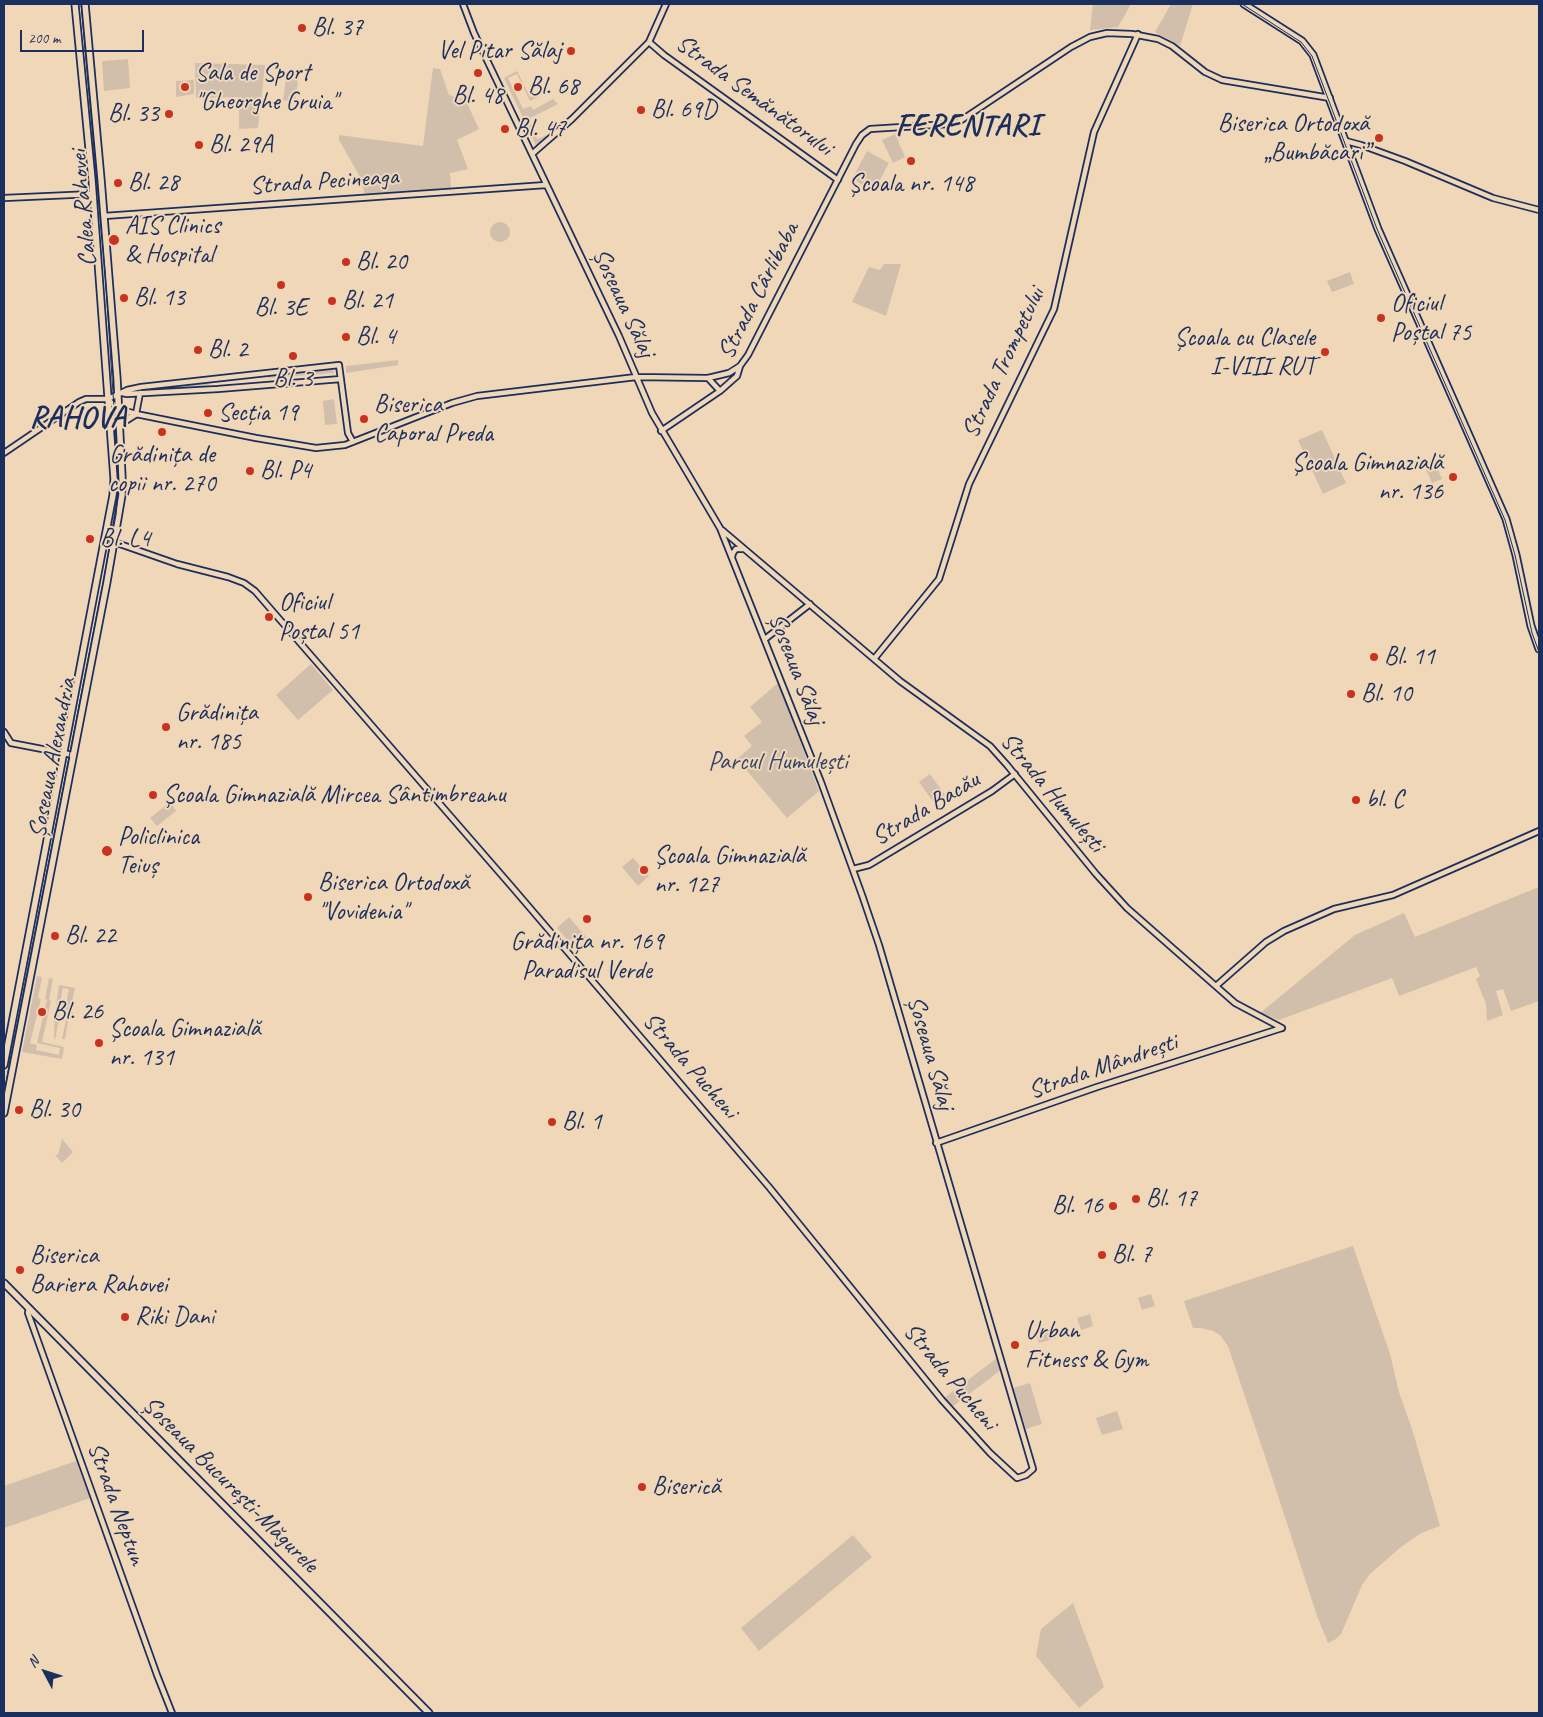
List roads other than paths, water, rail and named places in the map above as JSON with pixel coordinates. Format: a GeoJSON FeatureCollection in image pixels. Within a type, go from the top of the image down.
{"type":"FeatureCollection","features":[{"type":"Feature","properties":{"kind":"main road","name":"Calea Rahovei"},"geometry":{"type":"LineString","coordinates":[[75,4],[93,194],[108,399]]}},
{"type":"Feature","properties":{"kind":"main road","name":"Calea Rahovei"},"geometry":{"type":"LineString","coordinates":[[85,4],[120,394],[118,409]]}},
{"type":"Feature","properties":{"kind":"main road"},"geometry":{"type":"LineString","coordinates":[[1244,4],[1298,39],[1307,47],[1317,64],[1378,229],[1506,519],[1516,555],[1530,622],[1539,649]]}},
{"type":"Feature","properties":{"kind":"main road","name":"Șoseaua Alexandria"},"geometry":{"type":"LineString","coordinates":[[4,1065],[114,494],[108,399]]}},
{"type":"Feature","properties":{"kind":"main road","name":"Șoseaua Alexandria"},"geometry":{"type":"LineString","coordinates":[[4,1113],[114,542],[122,484],[118,409]]}},
{"type":"Feature","properties":{"kind":"main road"},"geometry":{"type":"LineString","coordinates":[[120,424],[136,414]]}},
{"type":"Feature","properties":{"kind":"main road","name":"Șoseaua București-Măgurele"},"geometry":{"type":"LineString","coordinates":[[4,1283],[430,1713]]}},
{"type":"Feature","properties":{"kind":"street","name":"Șoseaua Sălaj"},"geometry":{"type":"LineString","coordinates":[[463,4],[474,33],[619,336],[661,431],[720,528],[821,782],[853,869],[889,978],[1033,1470]]}},
{"type":"Feature","properties":{"kind":"street"},"geometry":{"type":"LineString","coordinates":[[532,154],[572,119],[649,42],[666,4]]}},
{"type":"Feature","properties":{"kind":"street","name":"Strada Cârlibaba"},"geometry":{"type":"LineString","coordinates":[[661,431],[720,391],[737,376],[740,366],[748,355],[858,141],[864,133],[873,128],[955,123],[980,109],[1067,50],[1090,37],[1116,32],[1138,34]]}},
{"type":"Feature","properties":{"kind":"street"},"geometry":{"type":"LineString","coordinates":[[1138,34],[1158,39],[1168,44],[1205,72],[1222,80],[1330,98]]}},
{"type":"Feature","properties":{"kind":"street","name":"Strada Trompetului"},"geometry":{"type":"LineString","coordinates":[[874,659],[939,579],[968,484],[1054,309],[1094,132],[1138,34]]}},
{"type":"Feature","properties":{"kind":"street","name":"Strada Semănătorului"},"geometry":{"type":"LineString","coordinates":[[649,42],[664,55],[838,180]]}},
{"type":"Feature","properties":{"kind":"street"},"geometry":{"type":"LineString","coordinates":[[1346,141],[1405,161],[1493,198],[1539,210]]}},
{"type":"Feature","properties":{"kind":"street","name":"Strada Pecineaga"},"geometry":{"type":"LineString","coordinates":[[104,216],[546,185]]}},
{"type":"Feature","properties":{"kind":"street"},"geometry":{"type":"LineString","coordinates":[[4,198],[93,194]]}},
{"type":"Feature","properties":{"kind":"street"},"geometry":{"type":"LineString","coordinates":[[4,452],[86,399],[108,399],[128,389],[170,383],[339,365],[348,433],[353,442]]}},
{"type":"Feature","properties":{"kind":"street"},"geometry":{"type":"LineString","coordinates":[[108,399],[118,409],[136,414],[308,448],[342,446],[452,403],[470,398],[636,377],[708,378],[729,373],[740,366]]}},
{"type":"Feature","properties":{"kind":"street"},"geometry":{"type":"LineString","coordinates":[[264,374],[265,385]]}},
{"type":"Feature","properties":{"kind":"street"},"geometry":{"type":"LineString","coordinates":[[120,394],[211,389],[341,378]]}},
{"type":"Feature","properties":{"kind":"street"},"geometry":{"type":"LineString","coordinates":[[708,378],[720,391]]}},
{"type":"Feature","properties":{"kind":"street"},"geometry":{"type":"LineString","coordinates":[[210,380],[211,389]]}},
{"type":"Feature","properties":{"kind":"street"},"geometry":{"type":"LineString","coordinates":[[170,383],[171,391]]}},
{"type":"Feature","properties":{"kind":"street"},"geometry":{"type":"LineString","coordinates":[[136,414],[140,393]]}},
{"type":"Feature","properties":{"kind":"street","name":"Strada Humulești"},"geometry":{"type":"LineString","coordinates":[[720,528],[900,681],[986,743],[1015,774],[1058,829],[1116,897],[1243,1008],[1282,1028]]}},
{"type":"Feature","properties":{"kind":"street","name":"Strada Pucheni"},"geometry":{"type":"LineString","coordinates":[[114,542],[177,564],[228,577],[244,583],[255,591],[770,1187],[938,1396],[990,1453],[1016,1478],[1026,1475],[1033,1470]]}},
{"type":"Feature","properties":{"kind":"street"},"geometry":{"type":"LineString","coordinates":[[732,559],[733,552],[736,549],[745,550]]}},
{"type":"Feature","properties":{"kind":"street"},"geometry":{"type":"LineString","coordinates":[[765,639],[810,604]]}},
{"type":"Feature","properties":{"kind":"street"},"geometry":{"type":"LineString","coordinates":[[4,732],[11,743],[73,755]]}},
{"type":"Feature","properties":{"kind":"street","name":"Strada Bacău"},"geometry":{"type":"LineString","coordinates":[[853,869],[869,865],[992,791],[1015,774]]}},
{"type":"Feature","properties":{"kind":"street"},"geometry":{"type":"LineString","coordinates":[[1216,986],[1278,934],[1324,912],[1398,893],[1539,831]]}},
{"type":"Feature","properties":{"kind":"street","name":"Strada Mândrești"},"geometry":{"type":"LineString","coordinates":[[936,1143],[1282,1028]]}},
{"type":"Feature","properties":{"kind":"street","name":"Strada Neptun"},"geometry":{"type":"LineString","coordinates":[[29,1308],[28,1313],[156,1675],[172,1713]]}},
{"type":"Feature","properties":{"kind":"tram line"},"geometry":{"type":"LineString","coordinates":[[4,1092],[116,515],[119,484],[105,272],[81,4]]}},
{"type":"Feature","properties":{"kind":"tram line"},"geometry":{"type":"LineString","coordinates":[[1242,4],[1301,42],[1312,56],[1377,229],[1505,520],[1515,555],[1532,633],[1539,652]]}},
{"type":"Feature","properties":{"kind":"place","name":"Bl. 37"},"geometry":{"type":"Point","coordinates":[302,28]}},
{"type":"Feature","properties":{"kind":"place","name":"Vel Pitar Sălaj"},"geometry":{"type":"Point","coordinates":[571,51]}},
{"type":"Feature","properties":{"kind":"place","name":"Bl. 48"},"geometry":{"type":"Point","coordinates":[478,73]}},
{"type":"Feature","properties":{"kind":"place","name":"Sala de Sport \"Gheorghe Gruia\""},"geometry":{"type":"Point","coordinates":[185,87]}},
{"type":"Feature","properties":{"kind":"place","name":"Bl. 68"},"geometry":{"type":"Point","coordinates":[518,87]}},
{"type":"Feature","properties":{"kind":"place","name":"Bl. 69D"},"geometry":{"type":"Point","coordinates":[641,110]}},
{"type":"Feature","properties":{"kind":"place","name":"Bl. 33"},"geometry":{"type":"Point","coordinates":[169,114]}},
{"type":"Feature","properties":{"kind":"place","name":"Bl. 47"},"geometry":{"type":"Point","coordinates":[505,129]}},
{"type":"Feature","properties":{"kind":"place","name":"Biserica Ortodoxă „Bumbăcari”"},"geometry":{"type":"Point","coordinates":[1379,138]}},
{"type":"Feature","properties":{"kind":"place","name":"Bl. 29A"},"geometry":{"type":"Point","coordinates":[199,145]}},
{"type":"Feature","properties":{"kind":"place","name":"Școala nr. 148"},"geometry":{"type":"Point","coordinates":[911,161]}},
{"type":"Feature","properties":{"kind":"place","name":"Bl. 28"},"geometry":{"type":"Point","coordinates":[118,183]}},
{"type":"Feature","properties":{"kind":"place","name":"AIS Clinics & Hospital"},"geometry":{"type":"Point","coordinates":[114,240]}},
{"type":"Feature","properties":{"kind":"place","name":"Bl. 20"},"geometry":{"type":"Point","coordinates":[346,262]}},
{"type":"Feature","properties":{"kind":"place","name":"Bl. 3E"},"geometry":{"type":"Point","coordinates":[281,285]}},
{"type":"Feature","properties":{"kind":"place","name":"Bl. 13"},"geometry":{"type":"Point","coordinates":[124,298]}},
{"type":"Feature","properties":{"kind":"place","name":"Bl. 21"},"geometry":{"type":"Point","coordinates":[332,301]}},
{"type":"Feature","properties":{"kind":"place","name":"Oficiul Poștal 75"},"geometry":{"type":"Point","coordinates":[1381,318]}},
{"type":"Feature","properties":{"kind":"place","name":"Bl. 4"},"geometry":{"type":"Point","coordinates":[346,337]}},
{"type":"Feature","properties":{"kind":"place","name":"Bl. 2"},"geometry":{"type":"Point","coordinates":[198,350]}},
{"type":"Feature","properties":{"kind":"place","name":"Școala cu Clasele I-VIII RUT"},"geometry":{"type":"Point","coordinates":[1325,352]}},
{"type":"Feature","properties":{"kind":"place","name":"Bl. 3"},"geometry":{"type":"Point","coordinates":[293,356]}},
{"type":"Feature","properties":{"kind":"place","name":"Secția 19"},"geometry":{"type":"Point","coordinates":[208,413]}},
{"type":"Feature","properties":{"kind":"place","name":"Biserica Caporal Preda"},"geometry":{"type":"Point","coordinates":[364,419]}},
{"type":"Feature","properties":{"kind":"place","name":"Grădinița de copii nr. 270"},"geometry":{"type":"Point","coordinates":[162,432]}},
{"type":"Feature","properties":{"kind":"place","name":"Bl. P4"},"geometry":{"type":"Point","coordinates":[250,471]}},
{"type":"Feature","properties":{"kind":"place","name":"Școala Gimnazială nr. 136"},"geometry":{"type":"Point","coordinates":[1453,477]}},
{"type":"Feature","properties":{"kind":"place","name":"Bl. L4"},"geometry":{"type":"Point","coordinates":[90,539]}},
{"type":"Feature","properties":{"kind":"place","name":"Oficiul Poștal 51"},"geometry":{"type":"Point","coordinates":[269,617]}},
{"type":"Feature","properties":{"kind":"place","name":"Bl. 11"},"geometry":{"type":"Point","coordinates":[1374,657]}},
{"type":"Feature","properties":{"kind":"place","name":"Bl. 10"},"geometry":{"type":"Point","coordinates":[1351,694]}},
{"type":"Feature","properties":{"kind":"place","name":"Grădinița nr. 185"},"geometry":{"type":"Point","coordinates":[166,727]}},
{"type":"Feature","properties":{"kind":"place","name":"Școala Gimnazială Mircea Sântimbreanu"},"geometry":{"type":"Point","coordinates":[153,795]}},
{"type":"Feature","properties":{"kind":"place","name":"bl. C"},"geometry":{"type":"Point","coordinates":[1356,800]}},
{"type":"Feature","properties":{"kind":"place","name":"Policlinica Teiuș"},"geometry":{"type":"Point","coordinates":[107,851]}},
{"type":"Feature","properties":{"kind":"place","name":"Școala Gimnazială nr. 127"},"geometry":{"type":"Point","coordinates":[644,870]}},
{"type":"Feature","properties":{"kind":"place","name":"Biserica Ortodoxă \"Vovidenia\""},"geometry":{"type":"Point","coordinates":[308,897]}},
{"type":"Feature","properties":{"kind":"place","name":"Grădinița nr. 169 Paradisul Verde"},"geometry":{"type":"Point","coordinates":[587,919]}},
{"type":"Feature","properties":{"kind":"place","name":"Bl. 22"},"geometry":{"type":"Point","coordinates":[55,936]}},
{"type":"Feature","properties":{"kind":"place","name":"Bl. 26"},"geometry":{"type":"Point","coordinates":[42,1012]}},
{"type":"Feature","properties":{"kind":"place","name":"Școala Gimnazială nr. 131"},"geometry":{"type":"Point","coordinates":[99,1043]}},
{"type":"Feature","properties":{"kind":"place","name":"Bl. 30"},"geometry":{"type":"Point","coordinates":[19,1110]}},
{"type":"Feature","properties":{"kind":"place","name":"Bl. 1"},"geometry":{"type":"Point","coordinates":[552,1122]}},
{"type":"Feature","properties":{"kind":"place","name":"Bl. 17"},"geometry":{"type":"Point","coordinates":[1136,1199]}},
{"type":"Feature","properties":{"kind":"place","name":"Bl. 16"},"geometry":{"type":"Point","coordinates":[1113,1206]}},
{"type":"Feature","properties":{"kind":"place","name":"Bl. 7"},"geometry":{"type":"Point","coordinates":[1102,1255]}},
{"type":"Feature","properties":{"kind":"place","name":"Biserica Bariera Rahovei"},"geometry":{"type":"Point","coordinates":[20,1270]}},
{"type":"Feature","properties":{"kind":"place","name":"Riki Dani"},"geometry":{"type":"Point","coordinates":[125,1317]}},
{"type":"Feature","properties":{"kind":"place","name":"Urban Fitness & Gym"},"geometry":{"type":"Point","coordinates":[1015,1345]}},
{"type":"Feature","properties":{"kind":"place","name":"Biserică"},"geometry":{"type":"Point","coordinates":[642,1487]}},
{"type":"Feature","properties":{"kind":"district","name":"FERENTARI"},"geometry":{"type":"Point","coordinates":[968,127]}},
{"type":"Feature","properties":{"kind":"district","name":"RAHOVA"},"geometry":{"type":"Point","coordinates":[78,419]}},
{"type":"Feature","properties":{"kind":"park label","name":"Parcul Humulești"},"geometry":{"type":"Point","coordinates":[778,762]}}]}
